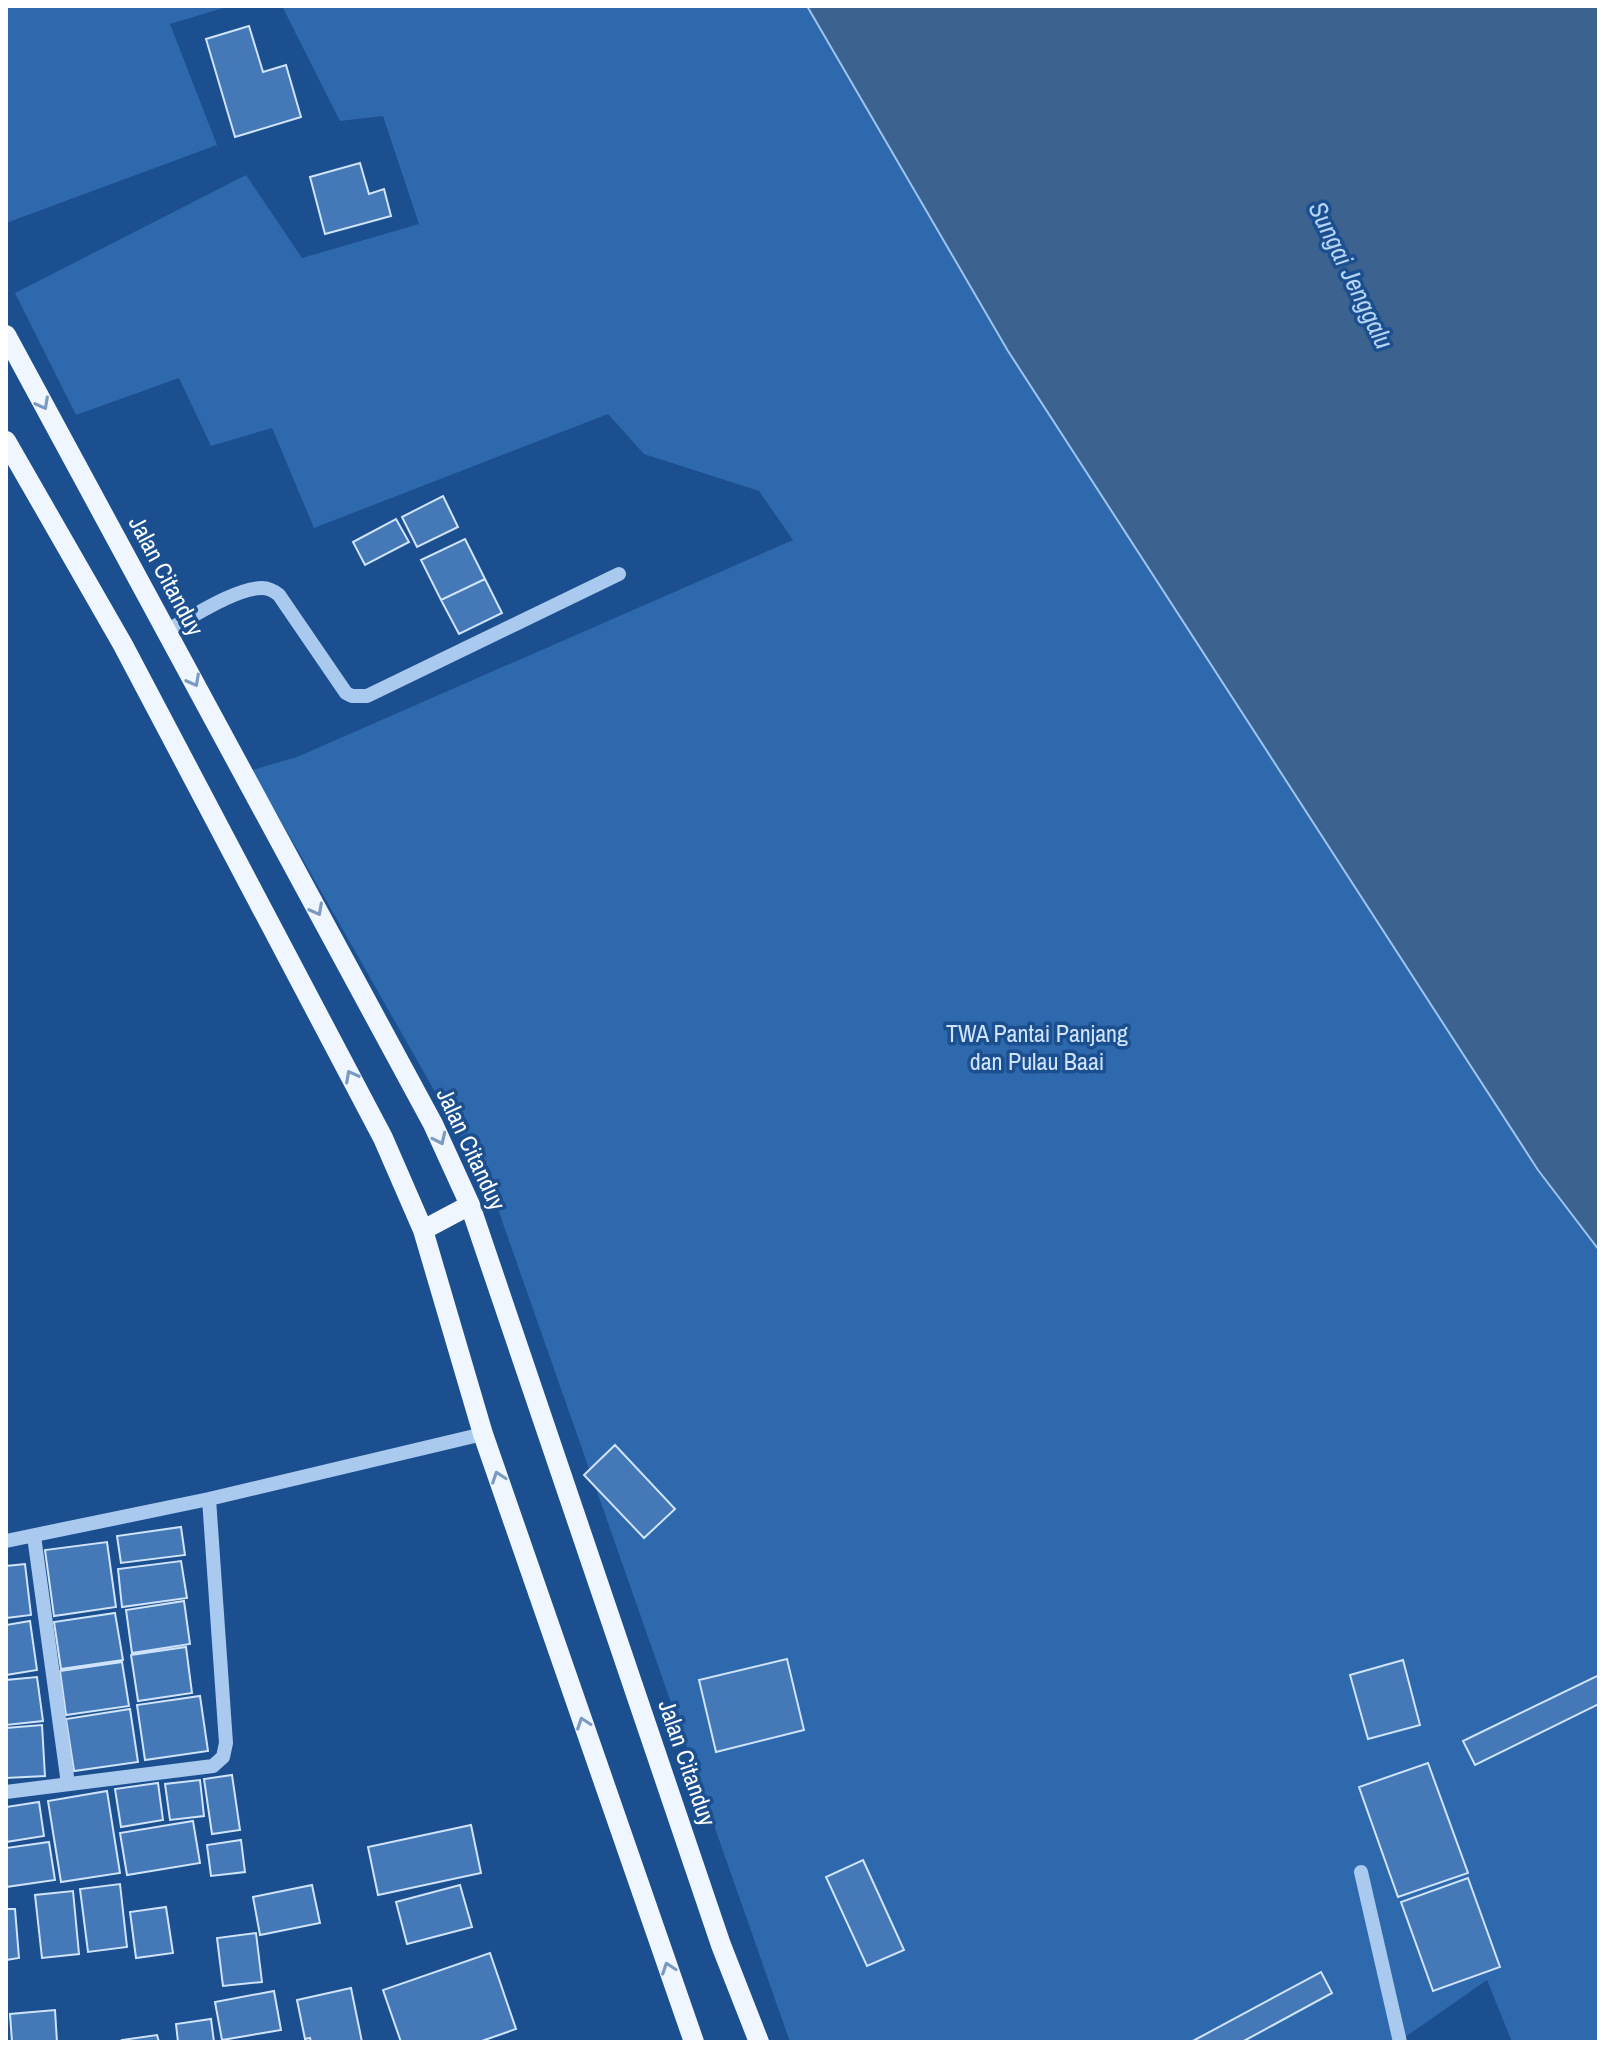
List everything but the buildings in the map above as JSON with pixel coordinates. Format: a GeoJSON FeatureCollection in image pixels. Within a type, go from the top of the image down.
{"type":"FeatureCollection","features":[{"type":"Feature","properties":{"kind":"main road","name":"Jalan Citanduy"},"geometry":{"type":"LineString","coordinates":[[6,335],[433,1124],[470,1205],[721,1945],[759,2042]]}},
{"type":"Feature","properties":{"kind":"main road"},"geometry":{"type":"LineString","coordinates":[[6,441],[168,730],[383,1138],[423,1230],[483,1434],[694,2042]]}},
{"type":"Feature","properties":{"kind":"main road"},"geometry":{"type":"LineString","coordinates":[[423,1230],[470,1205]]}},
{"type":"Feature","properties":{"kind":"street"},"geometry":{"type":"LineString","coordinates":[[166,631],[242,591],[271,589],[279,595],[346,693],[367,696],[619,574]]}},
{"type":"Feature","properties":{"kind":"street"},"geometry":{"type":"LineString","coordinates":[[6,1541],[209,1499],[483,1434]]}},
{"type":"Feature","properties":{"kind":"street"},"geometry":{"type":"LineString","coordinates":[[6,1792],[213,1766],[223,1757],[226,1743],[209,1499]]}},
{"type":"Feature","properties":{"kind":"street"},"geometry":{"type":"LineString","coordinates":[[34,1536],[68,1784]]}},
{"type":"Feature","properties":{"kind":"street"},"geometry":{"type":"LineString","coordinates":[[1361,1872],[1400,2042]]}},
{"type":"Feature","properties":{"kind":"green space"},"geometry":{"type":"Polygon","coordinates":[[[6,6],[230,6],[170,24],[217,145],[6,223],[6,6]]]}},
{"type":"Feature","properties":{"kind":"green space","name":"TWA Pantai Panjang dan Pulau Baai"},"geometry":{"type":"Polygon","coordinates":[[[282,6],[1599,6],[1599,2042],[1512,2042],[1487,1980],[1398,2042],[790,2042],[492,1192],[252,770],[297,757],[793,540],[759,491],[644,454],[608,414],[314,528],[272,428],[211,446],[179,378],[76,415],[15,293],[246,175],[302,258],[419,224],[383,116],[340,121],[282,6]]]}},
{"type":"Feature","properties":{"kind":"water","name":"Sungai Jenggalu"},"geometry":{"type":"Polygon","coordinates":[[[807,6],[1599,6],[1599,1250],[1538,1170],[1008,351],[807,6]]]}}]}
